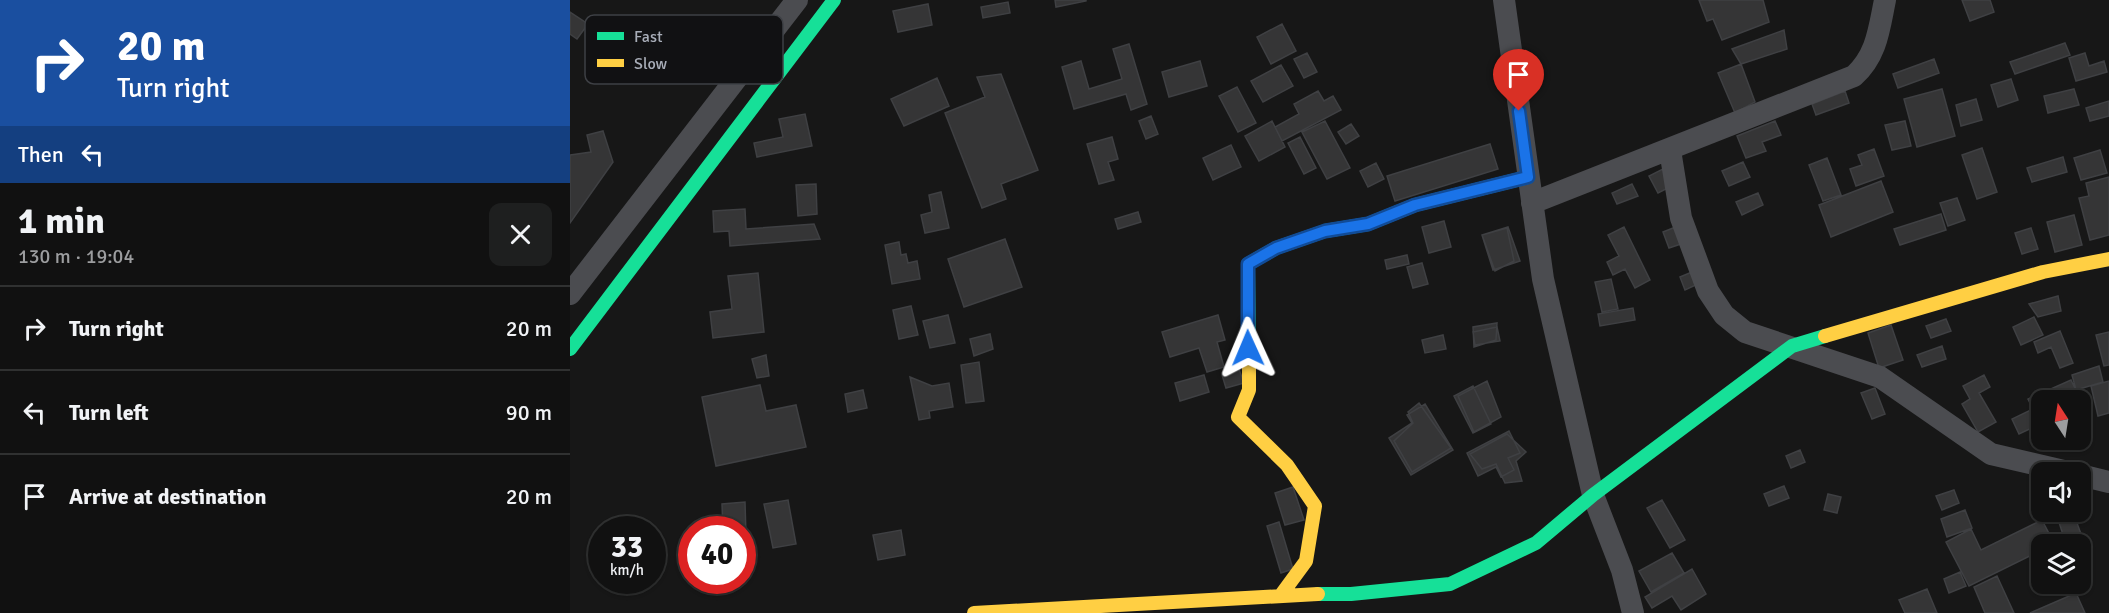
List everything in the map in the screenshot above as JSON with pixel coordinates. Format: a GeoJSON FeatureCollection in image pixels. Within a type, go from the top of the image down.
{"type":"FeatureCollection","features":[{"type":"Feature","properties":{"kind":"street"},"geometry":{"type":"LineString","coordinates":[[783,18],[797,0]]}},
{"type":"Feature","properties":{"kind":"street"},"geometry":{"type":"LineString","coordinates":[[783,67],[834,0]]}},
{"type":"Feature","properties":{"kind":"street"},"geometry":{"type":"LineString","coordinates":[[1504,0],[1543,279],[1593,495],[1622,570],[1633,613]]}},
{"type":"Feature","properties":{"kind":"street"},"geometry":{"type":"LineString","coordinates":[[1532,203],[1854,76],[1865,67],[1873,52],[1885,0]]}},
{"type":"Feature","properties":{"kind":"street"},"geometry":{"type":"LineString","coordinates":[[570,294],[732,84]]}},
{"type":"Feature","properties":{"kind":"street"},"geometry":{"type":"LineString","coordinates":[[570,349],[770,84]]}},
{"type":"Feature","properties":{"kind":"street"},"geometry":{"type":"LineString","coordinates":[[1670,150],[1681,218],[1708,291],[1724,315],[1745,332],[1880,377],[1991,454],[2031,463]]}},
{"type":"Feature","properties":{"kind":"street"},"geometry":{"type":"LineString","coordinates":[[1281,595],[1306,561],[1315,506],[1287,465],[1238,417],[1249,390],[1248,264],[1276,248],[1325,231],[1368,224],[1415,205],[1528,177]]}},
{"type":"Feature","properties":{"kind":"street"},"geometry":{"type":"LineString","coordinates":[[974,613],[1281,595],[1351,594],[1450,584],[1536,543],[1593,495],[1792,346],[2043,272],[2109,259]]}},
{"type":"Feature","properties":{"kind":"street"},"geometry":{"type":"LineString","coordinates":[[2091,478],[2109,482]]}},
{"type":"Feature","properties":{"kind":"building"},"geometry":{"type":"Polygon","coordinates":[[[1055,0],[1086,0],[1086,1],[1056,7],[1055,0]]]}},
{"type":"Feature","properties":{"kind":"building"},"geometry":{"type":"Polygon","coordinates":[[[1699,0],[1763,0],[1769,22],[1722,40],[1713,19],[1707,21],[1699,0]]]}},
{"type":"Feature","properties":{"kind":"building"},"geometry":{"type":"Polygon","coordinates":[[[1962,0],[1990,0],[1994,12],[1970,21],[1962,0]]]}},
{"type":"Feature","properties":{"kind":"building"},"geometry":{"type":"Polygon","coordinates":[[[1008,2],[1010,13],[983,18],[981,7],[1008,2]]]}},
{"type":"Feature","properties":{"kind":"building"},"geometry":{"type":"Polygon","coordinates":[[[928,4],[932,25],[898,32],[893,11],[928,4]]]}},
{"type":"Feature","properties":{"kind":"building"},"geometry":{"type":"Polygon","coordinates":[[[570,12],[585,22],[585,28],[577,39],[570,34],[570,12]]]}},
{"type":"Feature","properties":{"kind":"building"},"geometry":{"type":"Polygon","coordinates":[[[1282,24],[1296,51],[1271,64],[1257,37],[1282,24]]]}},
{"type":"Feature","properties":{"kind":"building"},"geometry":{"type":"Polygon","coordinates":[[[1784,30],[1787,49],[1741,64],[1732,49],[1784,30]]]}},
{"type":"Feature","properties":{"kind":"building"},"geometry":{"type":"Polygon","coordinates":[[[2065,43],[2070,55],[2015,74],[2010,62],[2065,43]]]}},
{"type":"Feature","properties":{"kind":"building"},"geometry":{"type":"Polygon","coordinates":[[[1129,44],[1147,104],[1131,110],[1126,94],[1074,109],[1062,67],[1081,61],[1089,89],[1122,79],[1113,49],[1129,44]]]}},
{"type":"Feature","properties":{"kind":"building"},"geometry":{"type":"Polygon","coordinates":[[[1307,53],[1317,72],[1304,78],[1294,59],[1307,53]]]}},
{"type":"Feature","properties":{"kind":"building"},"geometry":{"type":"Polygon","coordinates":[[[2085,53],[2089,66],[2104,61],[2107,72],[2076,81],[2069,58],[2085,53]]]}},
{"type":"Feature","properties":{"kind":"building"},"geometry":{"type":"Polygon","coordinates":[[[1934,59],[1939,73],[1898,88],[1893,74],[1934,59]]]}},
{"type":"Feature","properties":{"kind":"building"},"geometry":{"type":"Polygon","coordinates":[[[1200,61],[1207,86],[1169,97],[1162,72],[1200,61]]]}},
{"type":"Feature","properties":{"kind":"building"},"geometry":{"type":"Polygon","coordinates":[[[1741,64],[1755,102],[1735,113],[1718,73],[1741,64]]]}},
{"type":"Feature","properties":{"kind":"building"},"geometry":{"type":"Polygon","coordinates":[[[1281,65],[1293,86],[1263,102],[1251,81],[1281,65]]]}},
{"type":"Feature","properties":{"kind":"building"},"geometry":{"type":"Polygon","coordinates":[[[1001,74],[1038,170],[1001,184],[1006,199],[982,208],[945,113],[985,97],[977,77],[1001,74]]]}},
{"type":"Feature","properties":{"kind":"building"},"geometry":{"type":"Polygon","coordinates":[[[937,78],[949,106],[904,126],[891,99],[937,78]]]}},
{"type":"Feature","properties":{"kind":"building"},"geometry":{"type":"Polygon","coordinates":[[[2011,79],[2018,100],[1998,107],[1991,85],[2011,79]]]}},
{"type":"Feature","properties":{"kind":"building"},"geometry":{"type":"Polygon","coordinates":[[[1237,87],[1256,123],[1238,132],[1219,96],[1237,87]]]}},
{"type":"Feature","properties":{"kind":"building"},"geometry":{"type":"Polygon","coordinates":[[[1942,89],[1955,136],[1917,147],[1904,99],[1942,89]]]}},
{"type":"Feature","properties":{"kind":"building"},"geometry":{"type":"Polygon","coordinates":[[[2074,89],[2079,105],[2048,113],[2044,96],[2074,89]]]}},
{"type":"Feature","properties":{"kind":"building"},"geometry":{"type":"Polygon","coordinates":[[[1318,91],[1324,101],[1333,96],[1341,110],[1282,141],[1275,127],[1299,114],[1294,104],[1318,91]]]}},
{"type":"Feature","properties":{"kind":"building"},"geometry":{"type":"Polygon","coordinates":[[[1845,91],[1849,103],[1816,115],[1812,104],[1845,91]]]}},
{"type":"Feature","properties":{"kind":"building"},"geometry":{"type":"Polygon","coordinates":[[[1976,99],[1982,120],[1961,126],[1956,105],[1976,99]]]}},
{"type":"Feature","properties":{"kind":"building"},"geometry":{"type":"Polygon","coordinates":[[[2109,101],[2109,116],[2090,121],[2086,108],[2109,101]]]}},
{"type":"Feature","properties":{"kind":"building"},"geometry":{"type":"Polygon","coordinates":[[[805,114],[812,146],[757,157],[754,143],[783,137],[779,119],[805,114]]]}},
{"type":"Feature","properties":{"kind":"building"},"geometry":{"type":"Polygon","coordinates":[[[1151,116],[1158,134],[1146,139],[1139,121],[1151,116]]]}},
{"type":"Feature","properties":{"kind":"building"},"geometry":{"type":"Polygon","coordinates":[[[1272,121],[1285,147],[1259,161],[1245,136],[1272,121]]]}},
{"type":"Feature","properties":{"kind":"building"},"geometry":{"type":"Polygon","coordinates":[[[1325,121],[1350,168],[1327,179],[1302,132],[1325,121]]]}},
{"type":"Feature","properties":{"kind":"building"},"geometry":{"type":"Polygon","coordinates":[[[1775,121],[1781,135],[1762,142],[1766,151],[1746,158],[1737,136],[1775,121]]]}},
{"type":"Feature","properties":{"kind":"building"},"geometry":{"type":"Polygon","coordinates":[[[1905,121],[1911,146],[1892,150],[1885,125],[1905,121]]]}},
{"type":"Feature","properties":{"kind":"building"},"geometry":{"type":"Polygon","coordinates":[[[1351,124],[1359,136],[1346,144],[1338,132],[1351,124]]]}},
{"type":"Feature","properties":{"kind":"building"},"geometry":{"type":"Polygon","coordinates":[[[603,131],[613,162],[570,223],[570,155],[591,152],[587,135],[603,131]]]}},
{"type":"Feature","properties":{"kind":"building"},"geometry":{"type":"Polygon","coordinates":[[[1112,137],[1118,159],[1108,162],[1114,180],[1099,184],[1087,144],[1112,137]]]}},
{"type":"Feature","properties":{"kind":"building"},"geometry":{"type":"Polygon","coordinates":[[[1300,137],[1316,168],[1304,174],[1288,143],[1300,137]]]}},
{"type":"Feature","properties":{"kind":"building"},"geometry":{"type":"Polygon","coordinates":[[[1490,144],[1498,169],[1395,201],[1387,176],[1490,144]]]}},
{"type":"Feature","properties":{"kind":"building"},"geometry":{"type":"Polygon","coordinates":[[[1231,145],[1241,167],[1213,180],[1203,158],[1231,145]]]}},
{"type":"Feature","properties":{"kind":"building"},"geometry":{"type":"Polygon","coordinates":[[[1982,148],[1997,192],[1977,199],[1962,155],[1982,148]]]}},
{"type":"Feature","properties":{"kind":"building"},"geometry":{"type":"Polygon","coordinates":[[[1874,149],[1884,176],[1856,186],[1850,169],[1862,165],[1858,155],[1874,149]]]}},
{"type":"Feature","properties":{"kind":"building"},"geometry":{"type":"Polygon","coordinates":[[[2100,150],[2107,173],[2081,180],[2074,158],[2100,150]]]}},
{"type":"Feature","properties":{"kind":"building"},"geometry":{"type":"Polygon","coordinates":[[[2063,157],[2067,172],[2032,182],[2027,168],[2063,157]]]}},
{"type":"Feature","properties":{"kind":"building"},"geometry":{"type":"Polygon","coordinates":[[[1827,158],[1841,195],[1823,201],[1809,165],[1827,158]]]}},
{"type":"Feature","properties":{"kind":"building"},"geometry":{"type":"Polygon","coordinates":[[[1743,162],[1750,177],[1729,186],[1722,171],[1743,162]]]}},
{"type":"Feature","properties":{"kind":"building"},"geometry":{"type":"Polygon","coordinates":[[[1376,163],[1384,179],[1368,187],[1360,171],[1376,163]]]}},
{"type":"Feature","properties":{"kind":"building"},"geometry":{"type":"Polygon","coordinates":[[[1663,169],[1672,186],[1658,193],[1649,176],[1663,169]]]}},
{"type":"Feature","properties":{"kind":"building"},"geometry":{"type":"Polygon","coordinates":[[[2109,177],[2109,235],[2090,240],[2079,198],[2089,196],[2086,183],[2109,177]]]}},
{"type":"Feature","properties":{"kind":"building"},"geometry":{"type":"Polygon","coordinates":[[[1881,181],[1893,212],[1831,237],[1819,205],[1881,181]]]}},
{"type":"Feature","properties":{"kind":"building"},"geometry":{"type":"Polygon","coordinates":[[[816,184],[817,214],[798,216],[796,185],[816,184]]]}},
{"type":"Feature","properties":{"kind":"building"},"geometry":{"type":"Polygon","coordinates":[[[1632,184],[1638,196],[1617,204],[1612,193],[1632,184]]]}},
{"type":"Feature","properties":{"kind":"building"},"geometry":{"type":"Polygon","coordinates":[[[941,192],[949,228],[925,233],[921,215],[932,212],[929,195],[941,192]]]}},
{"type":"Feature","properties":{"kind":"building"},"geometry":{"type":"Polygon","coordinates":[[[1758,193],[1763,205],[1742,215],[1736,202],[1758,193]]]}},
{"type":"Feature","properties":{"kind":"building"},"geometry":{"type":"Polygon","coordinates":[[[1957,198],[1965,220],[1948,226],[1940,203],[1957,198]]]}},
{"type":"Feature","properties":{"kind":"building"},"geometry":{"type":"Polygon","coordinates":[[[745,209],[746,229],[814,224],[820,239],[730,246],[729,231],[714,232],[713,211],[745,209]]]}},
{"type":"Feature","properties":{"kind":"building"},"geometry":{"type":"Polygon","coordinates":[[[1138,212],[1141,222],[1118,229],[1115,219],[1138,212]]]}},
{"type":"Feature","properties":{"kind":"building"},"geometry":{"type":"Polygon","coordinates":[[[1941,214],[1946,230],[1900,245],[1894,229],[1941,214]]]}},
{"type":"Feature","properties":{"kind":"building"},"geometry":{"type":"Polygon","coordinates":[[[2074,215],[2082,245],[2055,252],[2047,222],[2074,215]]]}},
{"type":"Feature","properties":{"kind":"building"},"geometry":{"type":"Polygon","coordinates":[[[1444,221],[1451,247],[1429,253],[1422,227],[1444,221]]]}},
{"type":"Feature","properties":{"kind":"building"},"geometry":{"type":"Polygon","coordinates":[[[1678,226],[1684,243],[1669,248],[1663,232],[1678,226]]]}},
{"type":"Feature","properties":{"kind":"building"},"geometry":{"type":"Polygon","coordinates":[[[1508,227],[1520,261],[1493,270],[1482,235],[1508,227]]]}},
{"type":"Feature","properties":{"kind":"building"},"geometry":{"type":"Polygon","coordinates":[[[1624,227],[1650,280],[1635,288],[1625,269],[1613,275],[1607,262],[1619,256],[1608,235],[1624,227]]]}},
{"type":"Feature","properties":{"kind":"building"},"geometry":{"type":"Polygon","coordinates":[[[1507,228],[1514,261],[1495,271],[1482,235],[1507,228]]]}},
{"type":"Feature","properties":{"kind":"building"},"geometry":{"type":"Polygon","coordinates":[[[2031,228],[2038,249],[2022,254],[2015,233],[2031,228]]]}},
{"type":"Feature","properties":{"kind":"building"},"geometry":{"type":"Polygon","coordinates":[[[1005,239],[1022,287],[964,307],[948,259],[1005,239]]]}},
{"type":"Feature","properties":{"kind":"building"},"geometry":{"type":"Polygon","coordinates":[[[899,242],[901,255],[906,254],[908,263],[917,261],[920,279],[892,284],[885,245],[899,242]]]}},
{"type":"Feature","properties":{"kind":"building"},"geometry":{"type":"Polygon","coordinates":[[[1407,255],[1409,264],[1387,269],[1385,260],[1407,255]]]}},
{"type":"Feature","properties":{"kind":"building"},"geometry":{"type":"Polygon","coordinates":[[[1422,263],[1428,284],[1413,288],[1407,267],[1422,263]]]}},
{"type":"Feature","properties":{"kind":"building"},"geometry":{"type":"Polygon","coordinates":[[[1692,272],[1698,284],[1685,290],[1680,277],[1692,272]]]}},
{"type":"Feature","properties":{"kind":"building"},"geometry":{"type":"Polygon","coordinates":[[[758,273],[764,332],[713,338],[710,312],[732,309],[728,276],[758,273]]]}},
{"type":"Feature","properties":{"kind":"building"},"geometry":{"type":"Polygon","coordinates":[[[1611,279],[1618,309],[1602,312],[1595,282],[1611,279]]]}},
{"type":"Feature","properties":{"kind":"building"},"geometry":{"type":"Polygon","coordinates":[[[2058,296],[2061,311],[2038,317],[2029,304],[2058,296]]]}},
{"type":"Feature","properties":{"kind":"building"},"geometry":{"type":"Polygon","coordinates":[[[911,306],[918,335],[899,339],[893,310],[911,306]]]}},
{"type":"Feature","properties":{"kind":"building"},"geometry":{"type":"Polygon","coordinates":[[[1633,308],[1635,320],[1600,326],[1598,314],[1633,308]]]}},
{"type":"Feature","properties":{"kind":"building"},"geometry":{"type":"Polygon","coordinates":[[[948,315],[955,343],[930,348],[923,321],[948,315]]]}},
{"type":"Feature","properties":{"kind":"building"},"geometry":{"type":"Polygon","coordinates":[[[1218,315],[1225,340],[1217,342],[1224,367],[1207,372],[1199,348],[1170,357],[1162,332],[1218,315]]]}},
{"type":"Feature","properties":{"kind":"building"},"geometry":{"type":"Polygon","coordinates":[[[2034,317],[2043,335],[2021,345],[2013,327],[2034,317]]]}},
{"type":"Feature","properties":{"kind":"building"},"geometry":{"type":"Polygon","coordinates":[[[1946,319],[1951,331],[1931,338],[1926,326],[1946,319]]]}},
{"type":"Feature","properties":{"kind":"building"},"geometry":{"type":"Polygon","coordinates":[[[1497,323],[1496,340],[1474,347],[1473,327],[1497,323]]]}},
{"type":"Feature","properties":{"kind":"building"},"geometry":{"type":"Polygon","coordinates":[[[1891,325],[1903,360],[1879,368],[1868,333],[1891,325]]]}},
{"type":"Feature","properties":{"kind":"building"},"geometry":{"type":"Polygon","coordinates":[[[1497,327],[1500,341],[1475,345],[1473,332],[1497,327]]]}},
{"type":"Feature","properties":{"kind":"building"},"geometry":{"type":"Polygon","coordinates":[[[2060,331],[2073,363],[2060,368],[2051,347],[2038,353],[2034,342],[2060,331]]]}},
{"type":"Feature","properties":{"kind":"building"},"geometry":{"type":"Polygon","coordinates":[[[2109,332],[2109,365],[2104,366],[2096,335],[2109,332]]]}},
{"type":"Feature","properties":{"kind":"building"},"geometry":{"type":"Polygon","coordinates":[[[990,334],[993,349],[974,356],[970,339],[990,334]]]}},
{"type":"Feature","properties":{"kind":"building"},"geometry":{"type":"Polygon","coordinates":[[[1443,335],[1446,349],[1425,353],[1422,340],[1443,335]]]}},
{"type":"Feature","properties":{"kind":"building"},"geometry":{"type":"Polygon","coordinates":[[[1942,346],[1946,359],[1922,367],[1917,355],[1942,346]]]}},
{"type":"Feature","properties":{"kind":"building"},"geometry":{"type":"Polygon","coordinates":[[[766,355],[769,376],[757,378],[752,359],[766,355]]]}},
{"type":"Feature","properties":{"kind":"building"},"geometry":{"type":"Polygon","coordinates":[[[979,362],[984,401],[966,403],[961,365],[979,362]]]}},
{"type":"Feature","properties":{"kind":"building"},"geometry":{"type":"Polygon","coordinates":[[[2099,366],[2103,382],[2076,390],[2072,375],[2099,366]]]}},
{"type":"Feature","properties":{"kind":"building"},"geometry":{"type":"Polygon","coordinates":[[[1239,369],[1244,383],[1226,388],[1222,375],[1239,369]]]}},
{"type":"Feature","properties":{"kind":"building"},"geometry":{"type":"Polygon","coordinates":[[[1204,375],[1209,392],[1180,401],[1175,383],[1204,375]]]}},
{"type":"Feature","properties":{"kind":"building"},"geometry":{"type":"Polygon","coordinates":[[[1984,375],[1990,387],[1979,393],[1996,422],[1978,432],[1962,404],[1970,399],[1963,386],[1984,375]]]}},
{"type":"Feature","properties":{"kind":"building"},"geometry":{"type":"Polygon","coordinates":[[[910,377],[932,386],[949,383],[953,407],[929,411],[930,418],[919,420],[910,377]]]}},
{"type":"Feature","properties":{"kind":"building"},"geometry":{"type":"Polygon","coordinates":[[[2071,380],[2076,390],[2048,390],[2071,380]]]}},
{"type":"Feature","properties":{"kind":"building"},"geometry":{"type":"Polygon","coordinates":[[[1487,381],[1501,417],[1474,432],[1458,396],[1487,381]]]}},
{"type":"Feature","properties":{"kind":"building"},"geometry":{"type":"Polygon","coordinates":[[[2109,381],[2109,413],[2098,416],[2091,386],[2109,381]]]}},
{"type":"Feature","properties":{"kind":"building"},"geometry":{"type":"Polygon","coordinates":[[[760,385],[766,411],[796,405],[806,447],[716,466],[702,397],[760,385]]]}},
{"type":"Feature","properties":{"kind":"building"},"geometry":{"type":"Polygon","coordinates":[[[1473,386],[1491,424],[1473,433],[1454,396],[1473,386]]]}},
{"type":"Feature","properties":{"kind":"building"},"geometry":{"type":"Polygon","coordinates":[[[1875,388],[1885,414],[1872,419],[1861,393],[1875,388]]]}},
{"type":"Feature","properties":{"kind":"building"},"geometry":{"type":"Polygon","coordinates":[[[863,390],[867,408],[848,412],[845,394],[863,390]]]}},
{"type":"Feature","properties":{"kind":"building"},"geometry":{"type":"Polygon","coordinates":[[[1419,403],[1451,448],[1412,472],[1394,441],[1413,423],[1408,412],[1419,403]]]}},
{"type":"Feature","properties":{"kind":"building"},"geometry":{"type":"Polygon","coordinates":[[[1425,404],[1453,450],[1411,475],[1389,438],[1412,423],[1407,415],[1425,404]]]}},
{"type":"Feature","properties":{"kind":"building"},"geometry":{"type":"Polygon","coordinates":[[[2031,410],[2031,428],[2019,434],[2012,419],[2031,410]]]}},
{"type":"Feature","properties":{"kind":"building"},"geometry":{"type":"Polygon","coordinates":[[[1509,431],[1520,453],[1508,458],[1514,470],[1501,477],[1496,467],[1478,476],[1467,453],[1509,431]]]}},
{"type":"Feature","properties":{"kind":"building"},"geometry":{"type":"Polygon","coordinates":[[[1507,434],[1526,452],[1516,461],[1522,481],[1505,483],[1496,464],[1482,469],[1470,454],[1507,434]]]}},
{"type":"Feature","properties":{"kind":"building"},"geometry":{"type":"Polygon","coordinates":[[[1800,450],[1805,462],[1791,468],[1786,456],[1800,450]]]}},
{"type":"Feature","properties":{"kind":"building"},"geometry":{"type":"Polygon","coordinates":[[[1784,486],[1789,498],[1769,506],[1764,494],[1784,486]]]}},
{"type":"Feature","properties":{"kind":"building"},"geometry":{"type":"Polygon","coordinates":[[[1293,487],[1304,520],[1285,525],[1275,493],[1293,487]]]}},
{"type":"Feature","properties":{"kind":"building"},"geometry":{"type":"Polygon","coordinates":[[[1954,490],[1959,503],[1942,510],[1936,496],[1954,490]]]}},
{"type":"Feature","properties":{"kind":"building"},"geometry":{"type":"Polygon","coordinates":[[[1828,494],[1841,497],[1837,513],[1824,510],[1828,494]]]}},
{"type":"Feature","properties":{"kind":"building"},"geometry":{"type":"Polygon","coordinates":[[[788,500],[796,544],[773,548],[764,504],[788,500]]]}},
{"type":"Feature","properties":{"kind":"building"},"geometry":{"type":"Polygon","coordinates":[[[1662,500],[1685,540],[1670,548],[1647,508],[1662,500]]]}},
{"type":"Feature","properties":{"kind":"building"},"geometry":{"type":"Polygon","coordinates":[[[745,502],[745,516],[722,516],[722,504],[745,502]]]}},
{"type":"Feature","properties":{"kind":"building"},"geometry":{"type":"Polygon","coordinates":[[[1965,510],[1972,528],[1947,537],[1941,519],[1965,510]]]}},
{"type":"Feature","properties":{"kind":"building"},"geometry":{"type":"Polygon","coordinates":[[[1279,522],[1293,569],[1281,573],[1267,526],[1279,522]]]}},
{"type":"Feature","properties":{"kind":"building"},"geometry":{"type":"Polygon","coordinates":[[[2038,522],[2043,522],[2049,534],[2031,534],[2031,555],[1969,586],[1946,542],[1971,529],[1981,550],[2038,522]]]}},
{"type":"Feature","properties":{"kind":"building"},"geometry":{"type":"Polygon","coordinates":[[[2059,522],[2077,522],[2081,534],[2063,534],[2059,522]]]}},
{"type":"Feature","properties":{"kind":"building"},"geometry":{"type":"Polygon","coordinates":[[[901,530],[905,555],[878,560],[873,535],[901,530]]]}},
{"type":"Feature","properties":{"kind":"building"},"geometry":{"type":"Polygon","coordinates":[[[1672,553],[1684,573],[1651,592],[1639,571],[1672,553]]]}},
{"type":"Feature","properties":{"kind":"building"},"geometry":{"type":"Polygon","coordinates":[[[1692,569],[1706,594],[1681,610],[1672,596],[1652,608],[1645,597],[1692,569]]]}},
{"type":"Feature","properties":{"kind":"building"},"geometry":{"type":"Polygon","coordinates":[[[1960,572],[1966,586],[1949,593],[1944,579],[1960,572]]]}},
{"type":"Feature","properties":{"kind":"building"},"geometry":{"type":"Polygon","coordinates":[[[1997,576],[2014,613],[1985,613],[1974,587],[1997,576]]]}},
{"type":"Feature","properties":{"kind":"building"},"geometry":{"type":"Polygon","coordinates":[[[1927,589],[1937,613],[1905,613],[1899,600],[1927,589]]]}},
{"type":"Feature","properties":{"kind":"building"},"geometry":{"type":"Polygon","coordinates":[[[2076,594],[2085,613],[2030,613],[2076,594]]]}},
{"type":"Feature","properties":{"kind":"traffic: fast"},"geometry":{"type":"LineString","coordinates":[[783,67],[834,0]]}},
{"type":"Feature","properties":{"kind":"traffic: fast"},"geometry":{"type":"LineString","coordinates":[[570,349],[770,84]]}},
{"type":"Feature","properties":{"kind":"traffic: fast"},"geometry":{"type":"LineString","coordinates":[[1249,348],[1248,264],[1276,248],[1325,231],[1368,224],[1415,205],[1528,177]]}},
{"type":"Feature","properties":{"kind":"traffic: fast"},"geometry":{"type":"LineString","coordinates":[[1318,594],[1351,594],[1450,584],[1536,543],[1593,495],[1792,346],[1825,336]]}},
{"type":"Feature","properties":{"kind":"traffic: slow"},"geometry":{"type":"LineString","coordinates":[[1825,336],[2043,272],[2109,259]]}},
{"type":"Feature","properties":{"kind":"traffic: slow"},"geometry":{"type":"LineString","coordinates":[[1249,348],[1249,390],[1238,417],[1287,465],[1315,506],[1306,561],[1281,595]]}},
{"type":"Feature","properties":{"kind":"traffic: slow"},"geometry":{"type":"LineString","coordinates":[[974,613],[1318,594]]}},
{"type":"Feature","properties":{"kind":"route"},"geometry":{"type":"LineString","coordinates":[[1248,348],[1248,264],[1276,248],[1325,231],[1368,224],[1415,205],[1528,177],[1519,111]]}}]}
